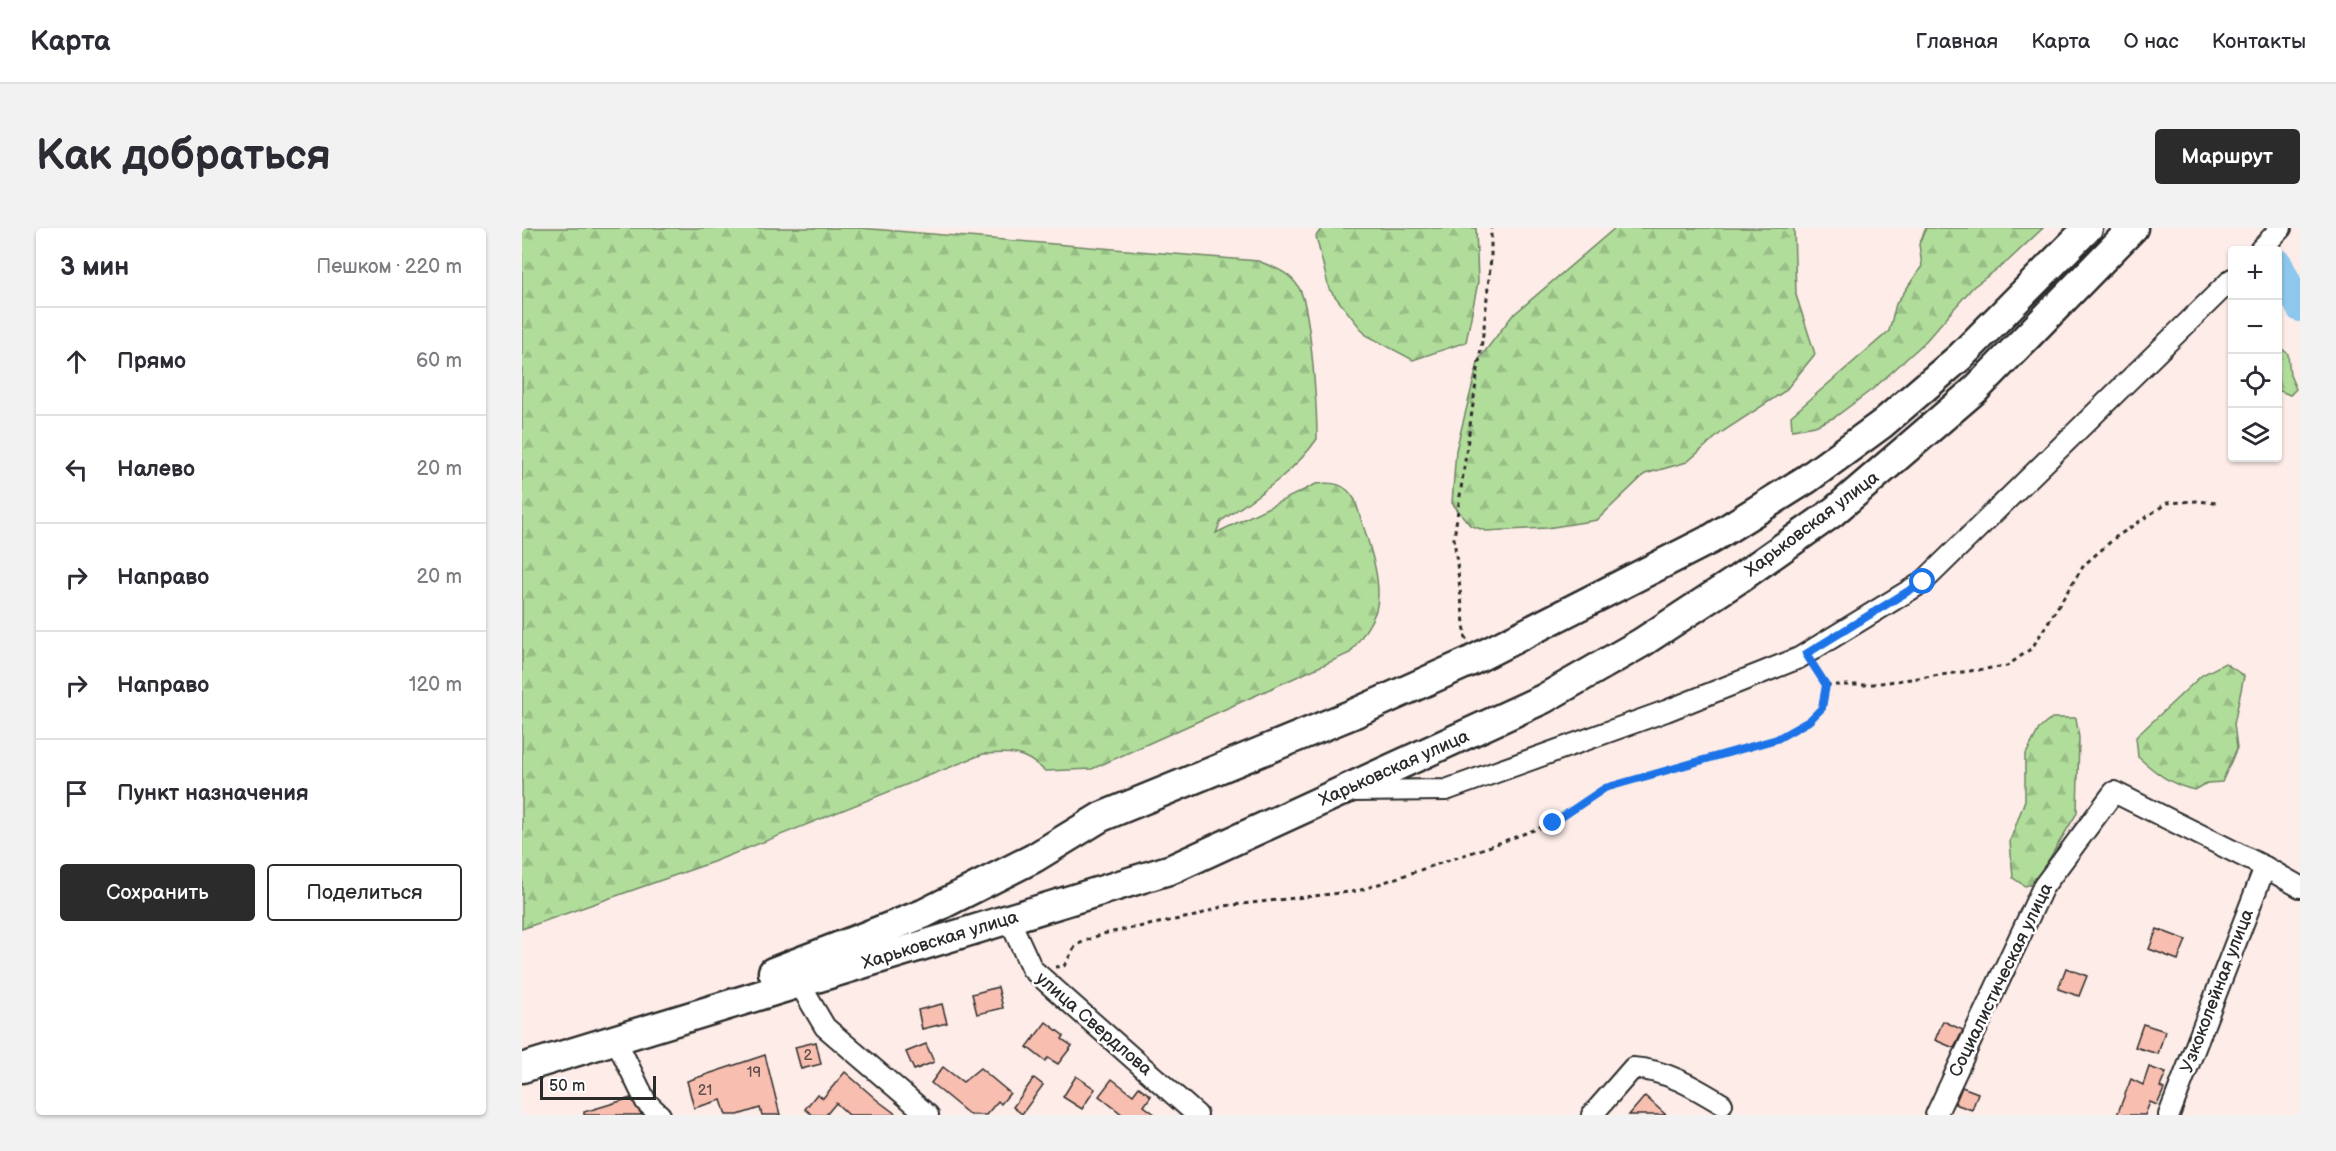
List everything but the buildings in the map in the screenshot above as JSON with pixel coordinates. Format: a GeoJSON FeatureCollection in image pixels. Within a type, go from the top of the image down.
{"type":"FeatureCollection","features":[{"type":"Feature","properties":{"kind":"highway","name":"Харьковская улица"},"geometry":{"type":"LineString","coordinates":[[522,1050],[789,967],[924,914],[1034,858],[1101,818],[1353,714],[1469,662],[1711,539],[1807,479],[1882,424],[1960,357],[2088,228]]}},
{"type":"Feature","properties":{"kind":"highway","name":"Харьковская улица"},"geometry":{"type":"LineString","coordinates":[[522,1068],[1172,869],[1543,699],[1641,643],[1832,513],[1976,389],[2133,228]]}},
{"type":"Feature","properties":{"kind":"street"},"geometry":{"type":"LineString","coordinates":[[2263,246],[2281,228]]}},
{"type":"Feature","properties":{"kind":"street"},"geometry":{"type":"LineString","coordinates":[[1342,792],[1446,790],[1666,711],[1806,654],[1923,582],[2228,283]]}},
{"type":"Feature","properties":{"kind":"street","name":"Социалистическая улица"},"geometry":{"type":"LineString","coordinates":[[1936,1115],[2043,887],[2114,792],[2265,867]]}},
{"type":"Feature","properties":{"kind":"street"},"geometry":{"type":"LineString","coordinates":[[2265,867],[2300,887]]}},
{"type":"Feature","properties":{"kind":"street","name":"Узкоколейная улица"},"geometry":{"type":"LineString","coordinates":[[2169,1115],[2265,867]]}},
{"type":"Feature","properties":{"kind":"street","name":"улица Свердлова"},"geometry":{"type":"LineString","coordinates":[[1009,919],[1032,969],[1197,1115]]}},
{"type":"Feature","properties":{"kind":"street"},"geometry":{"type":"LineString","coordinates":[[799,983],[825,1027],[928,1115]]}},
{"type":"Feature","properties":{"kind":"street"},"geometry":{"type":"LineString","coordinates":[[616,1040],[646,1102],[660,1115]]}},
{"type":"Feature","properties":{"kind":"street"},"geometry":{"type":"LineString","coordinates":[[1592,1115],[1633,1068],[1652,1069],[1662,1073],[1691,1085],[1722,1104]]}},
{"type":"Feature","properties":{"kind":"path"},"geometry":{"type":"LineString","coordinates":[[1469,662],[1454,538],[1484,327],[1491,258],[1491,228]]}},
{"type":"Feature","properties":{"kind":"path"},"geometry":{"type":"LineString","coordinates":[[1826,685],[1866,685],[2007,666],[2031,648],[2084,565],[2116,537],[2167,503],[2197,501],[2217,503]]}},
{"type":"Feature","properties":{"kind":"path"},"geometry":{"type":"LineString","coordinates":[[1032,969],[1064,966],[1076,945],[1102,934],[1195,916],[1224,906],[1358,891],[1553,823],[1605,788],[1777,739],[1809,721],[1822,708],[1826,685],[1806,654]]}},
{"type":"Feature","properties":{"kind":"green space"},"geometry":{"type":"Polygon","coordinates":[[[522,228],[860,228],[1258,261],[1275,268],[1295,282],[1303,299],[1312,360],[1317,439],[1285,474],[1221,521],[1216,533],[1316,484],[1328,483],[1343,487],[1355,500],[1376,572],[1378,601],[1373,618],[1350,653],[1092,769],[1045,771],[1037,764],[1016,754],[983,754],[713,862],[522,929],[522,228]]]}},
{"type":"Feature","properties":{"kind":"green space"},"geometry":{"type":"Polygon","coordinates":[[[1322,228],[1476,228],[1478,282],[1466,342],[1413,360],[1366,335],[1329,289],[1316,236],[1322,228]]]}},
{"type":"Feature","properties":{"kind":"green space"},"geometry":{"type":"Polygon","coordinates":[[[1615,228],[1794,228],[1796,295],[1815,354],[1785,391],[1722,432],[1687,462],[1645,474],[1597,520],[1547,528],[1486,531],[1470,525],[1452,503],[1456,450],[1479,359],[1512,316],[1615,228]]]}},
{"type":"Feature","properties":{"kind":"green space"},"geometry":{"type":"Polygon","coordinates":[[[1926,228],[2043,228],[2008,261],[1973,287],[1924,343],[1874,388],[1835,417],[1815,426],[1792,430],[1791,416],[1889,331],[1896,304],[1922,266],[1919,244],[1926,228]]]}},
{"type":"Feature","properties":{"kind":"green space"},"geometry":{"type":"Polygon","coordinates":[[[2282,349],[2288,354],[2290,375],[2296,389],[2290,395],[2282,392],[2282,349]]]}},
{"type":"Feature","properties":{"kind":"green space"},"geometry":{"type":"Polygon","coordinates":[[[2225,663],[2244,676],[2234,724],[2237,748],[2222,782],[2207,783],[2195,790],[2186,788],[2164,778],[2138,757],[2136,737],[2202,675],[2225,663]]]}},
{"type":"Feature","properties":{"kind":"green space"},"geometry":{"type":"Polygon","coordinates":[[[2052,718],[2076,718],[2079,738],[2077,813],[2040,874],[2032,884],[2025,886],[2013,878],[2010,841],[2025,800],[2025,756],[2039,729],[2052,718]]]}},
{"type":"Feature","properties":{"kind":"waterway"},"geometry":{"type":"LineString","coordinates":[[2282,271],[2300,308]]}},
{"type":"Feature","properties":{"kind":"route"},"geometry":{"type":"LineString","coordinates":[[1553,823],[1605,788],[1777,739],[1809,721],[1822,708],[1826,685],[1806,654],[1923,582]]}}]}
